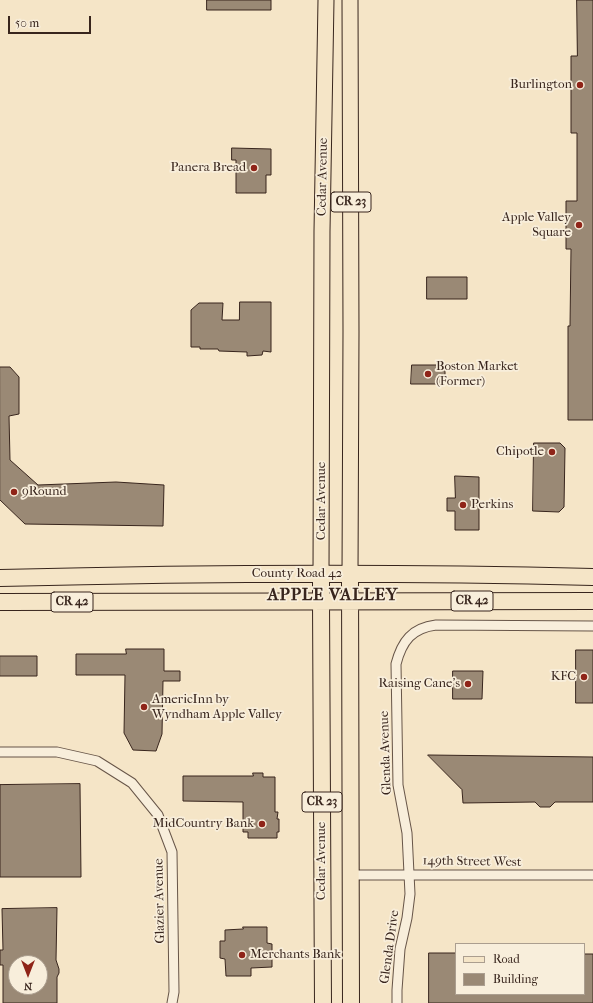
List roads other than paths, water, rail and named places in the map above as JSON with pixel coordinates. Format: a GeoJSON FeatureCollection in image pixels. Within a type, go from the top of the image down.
{"type":"FeatureCollection","features":[{"type":"Feature","properties":{"kind":"highway","name":"County Road 42"},"geometry":{"type":"LineString","coordinates":[[0,578],[185,574],[383,573],[593,577]]}},
{"type":"Feature","properties":{"kind":"highway","name":"Cedar Avenue"},"geometry":{"type":"LineString","coordinates":[[321,574],[323,1003]]}},
{"type":"Feature","properties":{"kind":"highway","name":"Cedar Avenue"},"geometry":{"type":"LineString","coordinates":[[350,574],[351,1003]]}},
{"type":"Feature","properties":{"kind":"highway","name":"County Road 42"},"geometry":{"type":"LineString","coordinates":[[0,602],[593,601]]}},
{"type":"Feature","properties":{"kind":"main road","name":"Cedar Avenue"},"geometry":{"type":"LineString","coordinates":[[321,574],[322,231],[326,0]]}},
{"type":"Feature","properties":{"kind":"main road","name":"Cedar Avenue"},"geometry":{"type":"LineString","coordinates":[[350,0],[350,574]]}},
{"type":"Feature","properties":{"kind":"street","name":"Glenda Avenue"},"geometry":{"type":"LineString","coordinates":[[410,894],[407,833],[398,785],[396,664],[402,646],[418,630],[427,626],[436,625],[593,626]]}},
{"type":"Feature","properties":{"kind":"street","name":"Glazier Avenue"},"geometry":{"type":"LineString","coordinates":[[0,752],[57,752],[97,761],[132,783],[158,815],[172,852],[174,992],[172,1003]]}},
{"type":"Feature","properties":{"kind":"street","name":"149th Street West"},"geometry":{"type":"LineString","coordinates":[[351,874],[593,875]]}},
{"type":"Feature","properties":{"kind":"street","name":"Glenda Drive"},"geometry":{"type":"LineString","coordinates":[[397,1003],[400,949],[407,918],[410,894]]}},
{"type":"Feature","properties":{"kind":"place","name":"Burlington"},"geometry":{"type":"Point","coordinates":[580,85]}},
{"type":"Feature","properties":{"kind":"place","name":"Panera Bread"},"geometry":{"type":"Point","coordinates":[254,168]}},
{"type":"Feature","properties":{"kind":"place","name":"Apple Valley Square"},"geometry":{"type":"Point","coordinates":[579,225]}},
{"type":"Feature","properties":{"kind":"place","name":"Boston Market (Former)"},"geometry":{"type":"Point","coordinates":[428,374]}},
{"type":"Feature","properties":{"kind":"place","name":"Chipotle"},"geometry":{"type":"Point","coordinates":[552,452]}},
{"type":"Feature","properties":{"kind":"place","name":"9Round"},"geometry":{"type":"Point","coordinates":[14,492]}},
{"type":"Feature","properties":{"kind":"place","name":"Perkins"},"geometry":{"type":"Point","coordinates":[463,505]}},
{"type":"Feature","properties":{"kind":"place","name":"KFC"},"geometry":{"type":"Point","coordinates":[584,677]}},
{"type":"Feature","properties":{"kind":"place","name":"Raising Cane's"},"geometry":{"type":"Point","coordinates":[468,684]}},
{"type":"Feature","properties":{"kind":"place","name":"AmericInn by Wyndham Apple Valley"},"geometry":{"type":"Point","coordinates":[144,707]}},
{"type":"Feature","properties":{"kind":"place","name":"MidCountry Bank"},"geometry":{"type":"Point","coordinates":[262,824]}},
{"type":"Feature","properties":{"kind":"place","name":"Merchants Bank"},"geometry":{"type":"Point","coordinates":[242,955]}},
{"type":"Feature","properties":{"kind":"district","name":"APPLE VALLEY"},"geometry":{"type":"Point","coordinates":[333,596]}}]}
